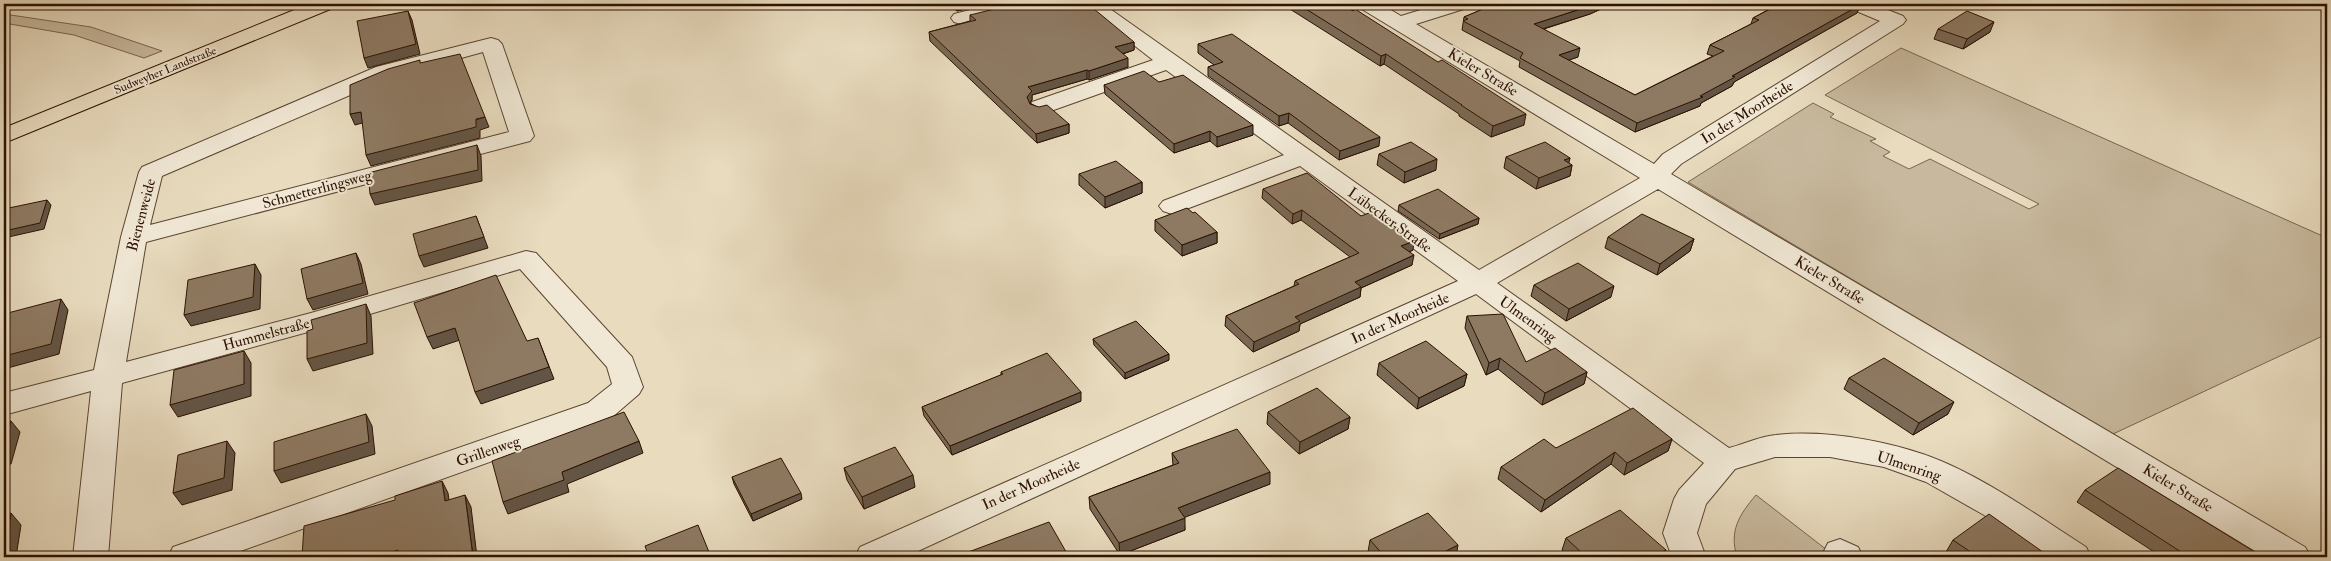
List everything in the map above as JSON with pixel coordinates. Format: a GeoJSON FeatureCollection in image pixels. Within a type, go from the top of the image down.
{"type":"FeatureCollection","features":[{"type":"Feature","properties":{"kind":"main road","name":"Sudweyher Landstraße"},"geometry":{"type":"LineString","coordinates":[[4,136],[326,4]]}},
{"type":"Feature","properties":{"kind":"street"},"geometry":{"type":"LineString","coordinates":[[961,18],[1018,4]]}},
{"type":"Feature","properties":{"kind":"street","name":"Lübecker Straße"},"geometry":{"type":"LineString","coordinates":[[1091,4],[1169,62],[1478,282]]}},
{"type":"Feature","properties":{"kind":"street","name":"Kieler Straße"},"geometry":{"type":"LineString","coordinates":[[1367,4],[2293,557]]}},
{"type":"Feature","properties":{"kind":"street"},"geometry":{"type":"LineString","coordinates":[[1399,23],[1460,4]]}},
{"type":"Feature","properties":{"kind":"street","name":"In der Moorheide"},"geometry":{"type":"LineString","coordinates":[[872,557],[1478,282],[1646,187],[1672,159],[1896,20],[1856,4]]}},
{"type":"Feature","properties":{"kind":"street","name":"Bienenweide"},"geometry":{"type":"LineString","coordinates":[[90,557],[108,376],[134,237],[151,172],[384,72],[491,44]]}},
{"type":"Feature","properties":{"kind":"street","name":"Schmetterlingsweg"},"geometry":{"type":"LineString","coordinates":[[134,237],[522,136],[491,44]]}},
{"type":"Feature","properties":{"kind":"street"},"geometry":{"type":"LineString","coordinates":[[1040,107],[1169,62]]}},
{"type":"Feature","properties":{"kind":"street"},"geometry":{"type":"LineString","coordinates":[[1172,206],[1302,156]]}},
{"type":"Feature","properties":{"kind":"street","name":"Hummelstraße"},"geometry":{"type":"LineString","coordinates":[[4,404],[320,320],[526,260]]}},
{"type":"Feature","properties":{"kind":"street","name":"Grillenweg"},"geometry":{"type":"LineString","coordinates":[[185,557],[599,412],[628,387],[621,364],[526,260]]}},
{"type":"Feature","properties":{"kind":"street","name":"Ulmenring"},"geometry":{"type":"LineString","coordinates":[[1478,282],[1724,461],[1774,446],[1830,446],[1887,456],[1938,473],[1996,506],[2074,557]]}},
{"type":"Feature","properties":{"kind":"street"},"geometry":{"type":"LineString","coordinates":[[1689,557],[1680,533],[1691,499],[1724,461]]}},
{"type":"Feature","properties":{"kind":"shaded area"},"geometry":{"type":"Polygon","coordinates":[[[4,14],[91,27],[162,51],[144,58],[74,35],[4,23],[4,14]]]}},
{"type":"Feature","properties":{"kind":"shaded area"},"geometry":{"type":"Polygon","coordinates":[[[1901,48],[2327,238],[2327,334],[2113,434],[1688,182],[1813,103],[1834,114],[1830,117],[1876,139],[1870,141],[1890,152],[1883,156],[1909,169],[1930,159],[2029,209],[2039,204],[1825,95],[1901,48]]]}},
{"type":"Feature","properties":{"kind":"shaded area"},"geometry":{"type":"Polygon","coordinates":[[[1756,495],[1836,557],[1737,557],[1734,539],[1737,524],[1745,509],[1756,495]]]}},
{"type":"Feature","properties":{"kind":"building"},"geometry":{"type":"Polygon","coordinates":[[[1015,4],[1088,4],[1134,42],[1115,47],[1128,58],[1089,71],[1028,87],[1032,91],[1027,97],[1030,104],[1039,107],[1047,105],[1069,124],[1036,134],[929,32],[976,20],[970,15],[1015,4]]]}},
{"type":"Feature","properties":{"kind":"building"},"geometry":{"type":"Polygon","coordinates":[[[1298,4],[1341,4],[1353,11],[1355,9],[1438,62],[1442,60],[1526,114],[1493,126],[1386,54],[1381,56],[1298,4]]]}},
{"type":"Feature","properties":{"kind":"building"},"geometry":{"type":"Polygon","coordinates":[[[1495,4],[1596,4],[1534,24],[1580,48],[1559,55],[1635,95],[1724,51],[1710,45],[1759,20],[1753,18],[1780,4],[1860,5],[1732,76],[1735,77],[1700,96],[1703,97],[1637,123],[1520,58],[1523,53],[1463,21],[1468,19],[1464,17],[1495,4]]]}},
{"type":"Feature","properties":{"kind":"building"},"geometry":{"type":"Polygon","coordinates":[[[408,11],[416,44],[364,58],[357,21],[408,11]]]}},
{"type":"Feature","properties":{"kind":"building"},"geometry":{"type":"Polygon","coordinates":[[[1967,11],[1994,22],[1967,39],[1938,29],[1967,11]]]}},
{"type":"Feature","properties":{"kind":"building"},"geometry":{"type":"Polygon","coordinates":[[[1232,34],[1380,137],[1340,151],[1289,113],[1279,116],[1208,67],[1223,62],[1198,44],[1232,34]]]}},
{"type":"Feature","properties":{"kind":"building"},"geometry":{"type":"Polygon","coordinates":[[[460,54],[485,117],[476,119],[476,127],[366,155],[361,112],[350,114],[350,85],[388,69],[420,60],[420,63],[460,54]]]}},
{"type":"Feature","properties":{"kind":"building"},"geometry":{"type":"Polygon","coordinates":[[[1144,71],[1159,82],[1183,75],[1253,125],[1217,137],[1210,131],[1174,144],[1104,85],[1144,71]]]}},
{"type":"Feature","properties":{"kind":"building"},"geometry":{"type":"Polygon","coordinates":[[[1411,142],[1437,159],[1405,172],[1379,154],[1411,142]]]}},
{"type":"Feature","properties":{"kind":"building"},"geometry":{"type":"Polygon","coordinates":[[[1545,142],[1570,158],[1564,160],[1572,165],[1539,178],[1506,157],[1545,142]]]}},
{"type":"Feature","properties":{"kind":"building"},"geometry":{"type":"Polygon","coordinates":[[[477,145],[478,170],[370,194],[368,173],[477,145]]]}},
{"type":"Feature","properties":{"kind":"building"},"geometry":{"type":"Polygon","coordinates":[[[1116,161],[1142,182],[1105,197],[1079,174],[1116,161]]]}},
{"type":"Feature","properties":{"kind":"building"},"geometry":{"type":"Polygon","coordinates":[[[1307,173],[1361,216],[1374,211],[1414,241],[1401,246],[1414,255],[1355,282],[1361,287],[1295,317],[1300,321],[1254,342],[1226,316],[1299,284],[1295,281],[1359,253],[1302,210],[1293,214],[1263,189],[1307,173]]]}},
{"type":"Feature","properties":{"kind":"building"},"geometry":{"type":"Polygon","coordinates":[[[1438,189],[1479,218],[1440,234],[1399,205],[1438,189]]]}},
{"type":"Feature","properties":{"kind":"building"},"geometry":{"type":"Polygon","coordinates":[[[47,200],[40,223],[4,231],[4,209],[47,200]]]}},
{"type":"Feature","properties":{"kind":"building"},"geometry":{"type":"Polygon","coordinates":[[[1187,208],[1193,213],[1195,212],[1217,232],[1182,245],[1155,220],[1187,208]]]}},
{"type":"Feature","properties":{"kind":"building"},"geometry":{"type":"Polygon","coordinates":[[[1642,214],[1694,239],[1660,264],[1608,237],[1642,214]]]}},
{"type":"Feature","properties":{"kind":"building"},"geometry":{"type":"Polygon","coordinates":[[[476,216],[484,237],[419,256],[413,234],[476,216]]]}},
{"type":"Feature","properties":{"kind":"building"},"geometry":{"type":"Polygon","coordinates":[[[356,253],[363,283],[307,299],[301,269],[356,253]]]}},
{"type":"Feature","properties":{"kind":"building"},"geometry":{"type":"Polygon","coordinates":[[[1578,263],[1614,286],[1569,309],[1534,285],[1578,263]]]}},
{"type":"Feature","properties":{"kind":"building"},"geometry":{"type":"Polygon","coordinates":[[[255,264],[253,297],[184,315],[188,280],[255,264]]]}},
{"type":"Feature","properties":{"kind":"building"},"geometry":{"type":"Polygon","coordinates":[[[496,275],[527,341],[538,338],[549,367],[475,392],[455,328],[427,337],[414,303],[496,275]]]}},
{"type":"Feature","properties":{"kind":"building"},"geometry":{"type":"Polygon","coordinates":[[[61,299],[51,344],[4,356],[4,314],[61,299]]]}},
{"type":"Feature","properties":{"kind":"building"},"geometry":{"type":"Polygon","coordinates":[[[366,304],[367,343],[307,359],[307,331],[313,329],[311,320],[366,304]]]}},
{"type":"Feature","properties":{"kind":"building"},"geometry":{"type":"Polygon","coordinates":[[[1503,314],[1526,362],[1555,348],[1587,372],[1545,393],[1500,358],[1489,363],[1467,316],[1503,314]]]}},
{"type":"Feature","properties":{"kind":"building"},"geometry":{"type":"Polygon","coordinates":[[[1136,321],[1169,354],[1125,373],[1093,339],[1136,321]]]}},
{"type":"Feature","properties":{"kind":"building"},"geometry":{"type":"Polygon","coordinates":[[[1426,341],[1467,374],[1419,398],[1379,363],[1426,341]]]}},
{"type":"Feature","properties":{"kind":"building"},"geometry":{"type":"Polygon","coordinates":[[[244,351],[244,384],[170,405],[174,370],[244,351]]]}},
{"type":"Feature","properties":{"kind":"building"},"geometry":{"type":"Polygon","coordinates":[[[1047,353],[1081,392],[950,446],[922,407],[1003,374],[1001,372],[1047,353]]]}},
{"type":"Feature","properties":{"kind":"building"},"geometry":{"type":"Polygon","coordinates":[[[1884,358],[1954,402],[1919,423],[1849,378],[1884,358]]]}},
{"type":"Feature","properties":{"kind":"building"},"geometry":{"type":"Polygon","coordinates":[[[1317,388],[1350,417],[1300,442],[1268,412],[1317,388]]]}},
{"type":"Feature","properties":{"kind":"building"},"geometry":{"type":"Polygon","coordinates":[[[1633,408],[1672,439],[1627,463],[1615,452],[1545,500],[1501,467],[1544,439],[1556,448],[1633,408]]]}},
{"type":"Feature","properties":{"kind":"building"},"geometry":{"type":"Polygon","coordinates":[[[624,412],[639,441],[562,472],[564,480],[503,502],[492,461],[624,412]]]}},
{"type":"Feature","properties":{"kind":"building"},"geometry":{"type":"Polygon","coordinates":[[[366,414],[369,442],[274,471],[274,442],[366,414]]]}},
{"type":"Feature","properties":{"kind":"building"},"geometry":{"type":"Polygon","coordinates":[[[11,421],[4,445],[4,422],[11,421]]]}},
{"type":"Feature","properties":{"kind":"building"},"geometry":{"type":"Polygon","coordinates":[[[1237,429],[1270,472],[1178,508],[1185,518],[1119,543],[1089,497],[1179,463],[1172,453],[1237,429]]]}},
{"type":"Feature","properties":{"kind":"building"},"geometry":{"type":"Polygon","coordinates":[[[227,441],[224,478],[173,493],[178,455],[227,441]]]}},
{"type":"Feature","properties":{"kind":"building"},"geometry":{"type":"Polygon","coordinates":[[[895,447],[913,475],[862,497],[844,468],[895,447]]]}},
{"type":"Feature","properties":{"kind":"building"},"geometry":{"type":"Polygon","coordinates":[[[781,458],[801,493],[751,514],[732,477],[781,458]]]}},
{"type":"Feature","properties":{"kind":"building"},"geometry":{"type":"Polygon","coordinates":[[[2118,468],[2263,557],[2189,557],[2085,490],[2118,468]]]}},
{"type":"Feature","properties":{"kind":"building"},"geometry":{"type":"Polygon","coordinates":[[[442,481],[445,501],[465,495],[473,557],[416,557],[415,551],[399,556],[398,550],[375,557],[302,557],[304,526],[395,500],[395,496],[442,481]]]}},
{"type":"Feature","properties":{"kind":"building"},"geometry":{"type":"Polygon","coordinates":[[[1620,510],[1666,550],[1652,557],[1586,557],[1566,538],[1620,510]]]}},
{"type":"Feature","properties":{"kind":"building"},"geometry":{"type":"Polygon","coordinates":[[[11,513],[5,551],[4,551],[4,516],[11,513]]]}},
{"type":"Feature","properties":{"kind":"building"},"geometry":{"type":"Polygon","coordinates":[[[1428,513],[1458,545],[1434,557],[1385,557],[1370,540],[1428,513]]]}},
{"type":"Feature","properties":{"kind":"building"},"geometry":{"type":"Polygon","coordinates":[[[1989,514],[2050,557],[1978,557],[1953,540],[1989,514]]]}},
{"type":"Feature","properties":{"kind":"building"},"geometry":{"type":"Polygon","coordinates":[[[1049,522],[1069,557],[955,557],[1049,522]]]}},
{"type":"Feature","properties":{"kind":"building"},"geometry":{"type":"Polygon","coordinates":[[[698,525],[711,557],[649,557],[645,546],[698,525]]]}}]}
